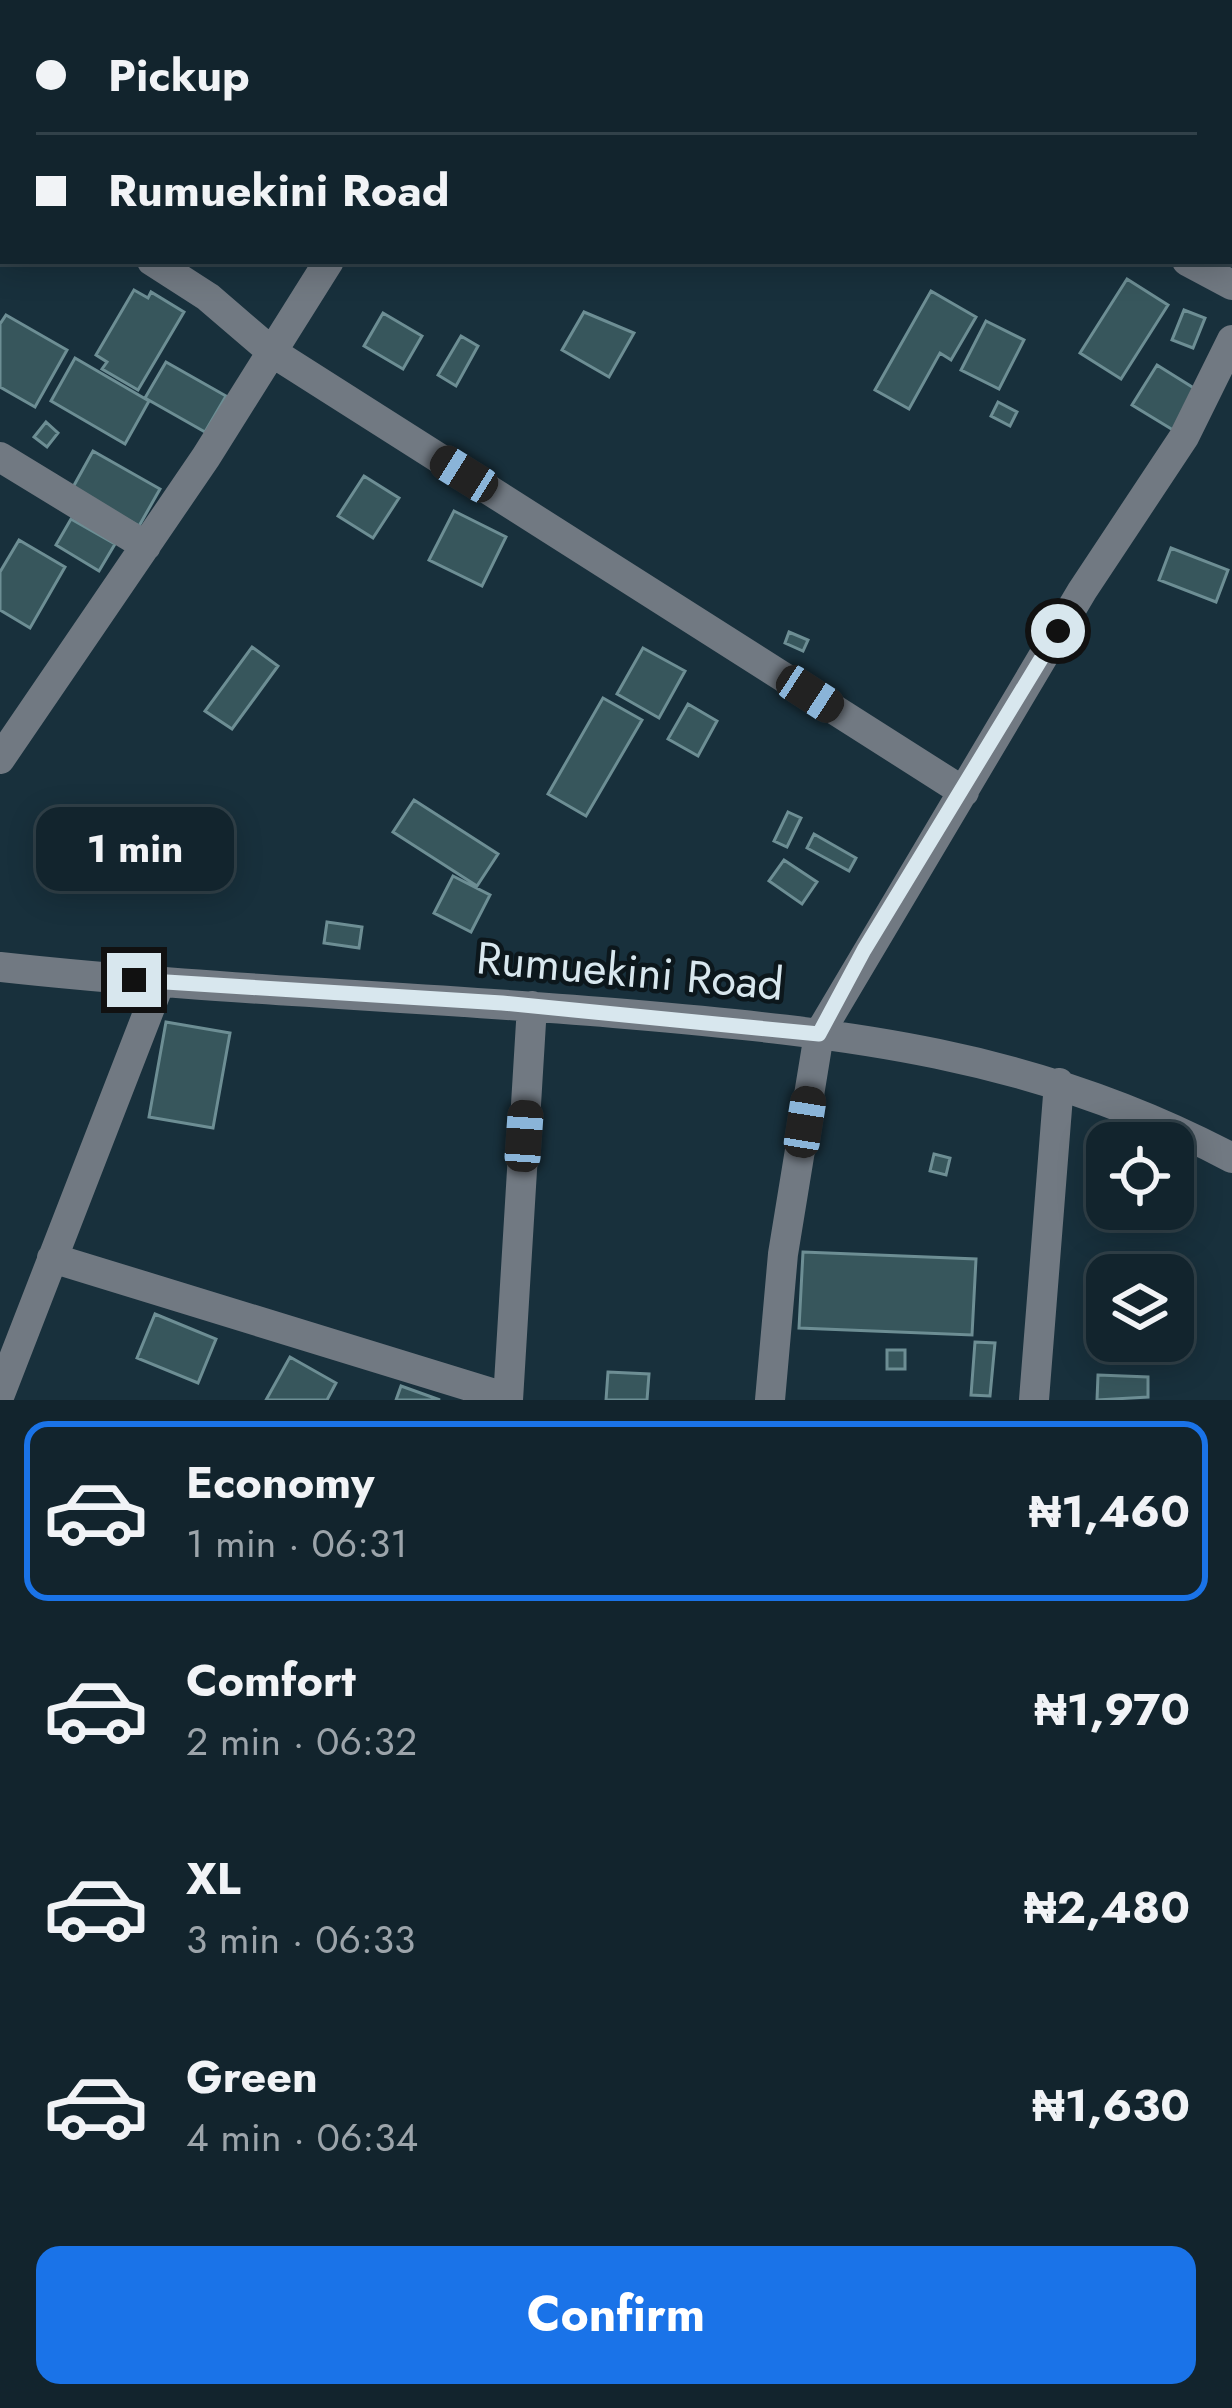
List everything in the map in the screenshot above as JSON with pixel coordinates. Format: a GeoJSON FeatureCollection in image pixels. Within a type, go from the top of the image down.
{"type":"FeatureCollection","features":[{"type":"Feature","properties":{"kind":"street"},"geometry":{"type":"LineString","coordinates":[[157,264],[208,297],[272,352],[964,792]]}},
{"type":"Feature","properties":{"kind":"street"},"geometry":{"type":"LineString","coordinates":[[0,759],[146,546],[327,264]]}},
{"type":"Feature","properties":{"kind":"street"},"geometry":{"type":"LineString","coordinates":[[1193,264],[1232,285]]}},
{"type":"Feature","properties":{"kind":"street"},"geometry":{"type":"LineString","coordinates":[[770,1400],[783,1254],[819,1034],[864,950],[1082,591],[1184,437],[1232,340]]}},
{"type":"Feature","properties":{"kind":"street"},"geometry":{"type":"LineString","coordinates":[[0,457],[146,546]]}},
{"type":"Feature","properties":{"kind":"street","name":"Rumuekini Road"},"geometry":{"type":"LineString","coordinates":[[0,967],[532,1006],[924,1048],[1058,1083],[1179,1130],[1232,1159]]}},
{"type":"Feature","properties":{"kind":"street"},"geometry":{"type":"LineString","coordinates":[[0,1394],[160,982]]}},
{"type":"Feature","properties":{"kind":"street"},"geometry":{"type":"LineString","coordinates":[[52,1258],[508,1399],[532,1006]]}},
{"type":"Feature","properties":{"kind":"street"},"geometry":{"type":"LineString","coordinates":[[1034,1400],[1058,1083]]}},
{"type":"Feature","properties":{"kind":"building"},"geometry":{"type":"Polygon","coordinates":[[[1127,279],[1168,305],[1121,379],[1080,353],[1127,279]]]}},
{"type":"Feature","properties":{"kind":"building"},"geometry":{"type":"Polygon","coordinates":[[[134,290],[148,298],[151,292],[184,312],[138,390],[102,369],[107,362],[96,355],[134,290]]]}},
{"type":"Feature","properties":{"kind":"building"},"geometry":{"type":"Polygon","coordinates":[[[931,291],[976,317],[951,360],[940,353],[909,409],[875,390],[931,291]]]}},
{"type":"Feature","properties":{"kind":"building"},"geometry":{"type":"Polygon","coordinates":[[[1184,310],[1205,318],[1193,348],[1172,340],[1184,310]]]}},
{"type":"Feature","properties":{"kind":"building"},"geometry":{"type":"Polygon","coordinates":[[[584,312],[634,333],[609,377],[562,350],[584,312]]]}},
{"type":"Feature","properties":{"kind":"building"},"geometry":{"type":"Polygon","coordinates":[[[383,313],[422,336],[403,369],[364,346],[383,313]]]}},
{"type":"Feature","properties":{"kind":"building"},"geometry":{"type":"Polygon","coordinates":[[[6,315],[67,350],[35,407],[0,387],[0,324],[6,315]]]}},
{"type":"Feature","properties":{"kind":"building"},"geometry":{"type":"Polygon","coordinates":[[[986,321],[1024,340],[999,389],[961,370],[986,321]]]}},
{"type":"Feature","properties":{"kind":"building"},"geometry":{"type":"Polygon","coordinates":[[[461,336],[478,346],[456,386],[438,375],[461,336]]]}},
{"type":"Feature","properties":{"kind":"building"},"geometry":{"type":"Polygon","coordinates":[[[75,358],[149,401],[125,444],[51,401],[75,358]]]}},
{"type":"Feature","properties":{"kind":"building"},"geometry":{"type":"Polygon","coordinates":[[[166,362],[226,396],[205,432],[145,398],[166,362]]]}},
{"type":"Feature","properties":{"kind":"building"},"geometry":{"type":"Polygon","coordinates":[[[1157,365],[1197,390],[1173,430],[1132,405],[1157,365]]]}},
{"type":"Feature","properties":{"kind":"building"},"geometry":{"type":"Polygon","coordinates":[[[998,402],[1017,412],[1010,426],[991,416],[998,402]]]}},
{"type":"Feature","properties":{"kind":"building"},"geometry":{"type":"Polygon","coordinates":[[[46,422],[58,433],[47,447],[34,437],[46,422]]]}},
{"type":"Feature","properties":{"kind":"building"},"geometry":{"type":"Polygon","coordinates":[[[93,451],[160,489],[139,526],[72,489],[93,451]]]}},
{"type":"Feature","properties":{"kind":"building"},"geometry":{"type":"Polygon","coordinates":[[[364,476],[399,498],[373,538],[338,516],[364,476]]]}},
{"type":"Feature","properties":{"kind":"building"},"geometry":{"type":"Polygon","coordinates":[[[454,511],[506,537],[482,586],[429,560],[454,511]]]}},
{"type":"Feature","properties":{"kind":"building"},"geometry":{"type":"Polygon","coordinates":[[[71,519],[115,544],[99,571],[56,545],[71,519]]]}},
{"type":"Feature","properties":{"kind":"building"},"geometry":{"type":"Polygon","coordinates":[[[19,540],[65,567],[30,628],[0,610],[0,572],[19,540]]]}},
{"type":"Feature","properties":{"kind":"building"},"geometry":{"type":"Polygon","coordinates":[[[1171,548],[1228,570],[1216,602],[1159,580],[1171,548]]]}},
{"type":"Feature","properties":{"kind":"building"},"geometry":{"type":"Polygon","coordinates":[[[789,632],[808,640],[803,651],[785,643],[789,632]]]}},
{"type":"Feature","properties":{"kind":"building"},"geometry":{"type":"Polygon","coordinates":[[[252,647],[278,666],[232,729],[205,711],[252,647]]]}},
{"type":"Feature","properties":{"kind":"building"},"geometry":{"type":"Polygon","coordinates":[[[643,648],[685,671],[659,718],[617,694],[643,648]]]}},
{"type":"Feature","properties":{"kind":"building"},"geometry":{"type":"Polygon","coordinates":[[[603,698],[642,720],[586,816],[548,794],[603,698]]]}},
{"type":"Feature","properties":{"kind":"building"},"geometry":{"type":"Polygon","coordinates":[[[688,704],[717,721],[698,756],[668,739],[688,704]]]}},
{"type":"Feature","properties":{"kind":"building"},"geometry":{"type":"Polygon","coordinates":[[[414,800],[498,854],[477,886],[393,832],[414,800]]]}},
{"type":"Feature","properties":{"kind":"building"},"geometry":{"type":"Polygon","coordinates":[[[788,812],[801,818],[787,847],[774,841],[788,812]]]}},
{"type":"Feature","properties":{"kind":"building"},"geometry":{"type":"Polygon","coordinates":[[[94,825],[122,849],[88,890],[71,876],[76,870],[64,860],[94,825]]]}},
{"type":"Feature","properties":{"kind":"building"},"geometry":{"type":"Polygon","coordinates":[[[814,834],[856,858],[849,871],[807,848],[814,834]]]}},
{"type":"Feature","properties":{"kind":"building"},"geometry":{"type":"Polygon","coordinates":[[[784,860],[817,882],[802,904],[769,881],[784,860]]]}},
{"type":"Feature","properties":{"kind":"building"},"geometry":{"type":"Polygon","coordinates":[[[453,876],[490,895],[471,932],[434,913],[453,876]]]}},
{"type":"Feature","properties":{"kind":"building"},"geometry":{"type":"Polygon","coordinates":[[[327,922],[362,927],[359,948],[324,943],[327,922]]]}},
{"type":"Feature","properties":{"kind":"building"},"geometry":{"type":"Polygon","coordinates":[[[166,1022],[230,1033],[213,1128],[149,1117],[166,1022]]]}},
{"type":"Feature","properties":{"kind":"building"},"geometry":{"type":"Polygon","coordinates":[[[934,1154],[950,1158],[946,1175],[930,1171],[934,1154]]]}},
{"type":"Feature","properties":{"kind":"building"},"geometry":{"type":"Polygon","coordinates":[[[803,1252],[976,1259],[972,1335],[799,1328],[803,1252]]]}},
{"type":"Feature","properties":{"kind":"building"},"geometry":{"type":"Polygon","coordinates":[[[155,1314],[216,1339],[198,1383],[137,1358],[155,1314]]]}},
{"type":"Feature","properties":{"kind":"building"},"geometry":{"type":"Polygon","coordinates":[[[975,1342],[995,1343],[990,1396],[971,1395],[975,1342]]]}},
{"type":"Feature","properties":{"kind":"building"},"geometry":{"type":"Polygon","coordinates":[[[887,1350],[905,1350],[905,1369],[887,1369],[887,1350]]]}},
{"type":"Feature","properties":{"kind":"building"},"geometry":{"type":"Polygon","coordinates":[[[290,1357],[336,1383],[327,1400],[266,1400],[290,1357]]]}},
{"type":"Feature","properties":{"kind":"building"},"geometry":{"type":"Polygon","coordinates":[[[608,1372],[649,1374],[647,1400],[606,1400],[608,1372]]]}},
{"type":"Feature","properties":{"kind":"building"},"geometry":{"type":"Polygon","coordinates":[[[1098,1375],[1148,1377],[1148,1397],[1097,1400],[1098,1375]]]}},
{"type":"Feature","properties":{"kind":"building"},"geometry":{"type":"Polygon","coordinates":[[[401,1386],[440,1400],[396,1400],[401,1386]]]}},
{"type":"Feature","properties":{"kind":"route"},"geometry":{"type":"LineString","coordinates":[[134,980],[502,1003],[819,1034],[864,950],[1058,631]]}}]}
